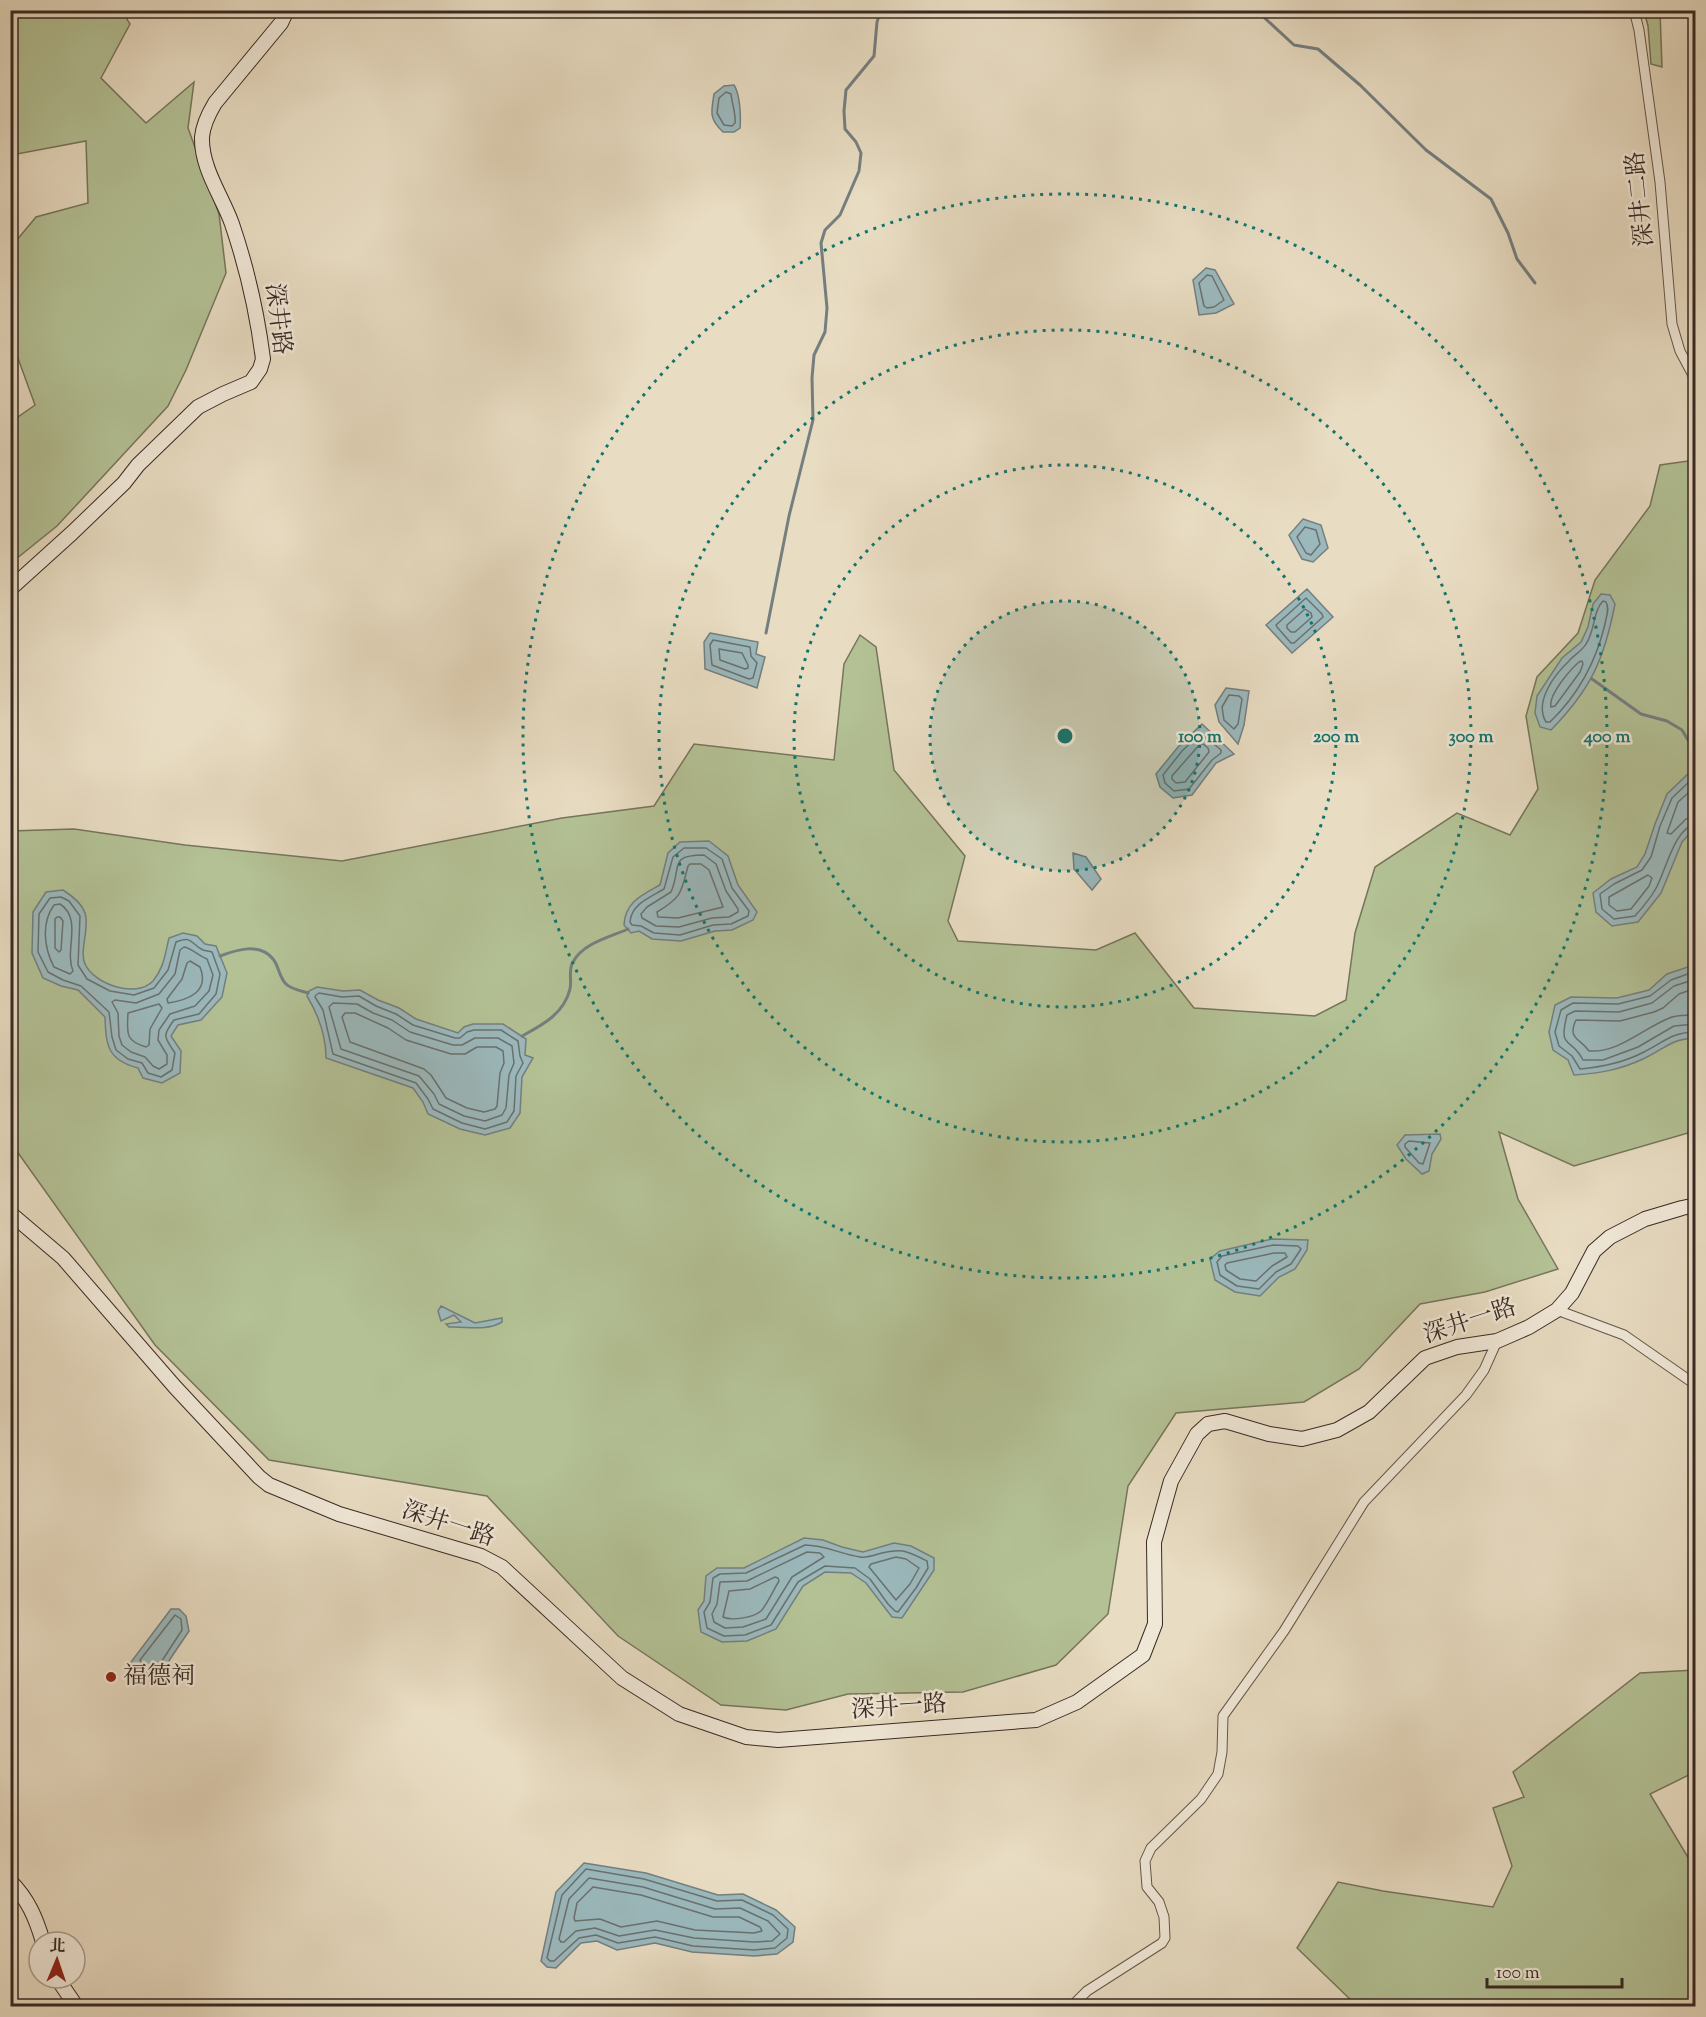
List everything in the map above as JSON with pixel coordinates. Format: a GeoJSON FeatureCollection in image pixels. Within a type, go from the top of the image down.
{"type":"FeatureCollection","features":[{"type":"Feature","properties":{"kind":"street","name":"深井路"},"geometry":{"type":"LineString","coordinates":[[10,590],[124,483],[138,465],[198,407],[251,382],[261,369],[263,359],[248,274],[231,220],[207,168],[202,136],[208,114],[215,103],[281,23],[286,10]]}},
{"type":"Feature","properties":{"kind":"street","name":"深井二路"},"geometry":{"type":"LineString","coordinates":[[1634,10],[1639,30],[1660,182],[1672,324],[1680,351],[1695,381]]}},
{"type":"Feature","properties":{"kind":"street","name":"深井一路"},"geometry":{"type":"LineString","coordinates":[[10,1213],[63,1258],[175,1387],[270,1485],[339,1514],[481,1556],[502,1567],[622,1677],[679,1714],[746,1737],[778,1740],[1036,1720],[1077,1702],[1143,1655],[1155,1624],[1154,1542],[1171,1481],[1197,1434],[1208,1424],[1225,1421],[1269,1434],[1302,1439],[1337,1430],[1369,1412],[1425,1358],[1457,1347],[1497,1341],[1529,1328],[1557,1310],[1572,1293],[1594,1251],[1610,1237],[1645,1219],[1695,1205]]}},
{"type":"Feature","properties":{"kind":"street"},"geometry":{"type":"LineString","coordinates":[[1557,1310],[1624,1335],[1695,1385]]}},
{"type":"Feature","properties":{"kind":"street"},"geometry":{"type":"LineString","coordinates":[[1072,2007],[1086,1990],[1162,1943],[1165,1938],[1164,1917],[1159,1902],[1147,1887],[1145,1861],[1151,1848],[1201,1799],[1218,1774],[1222,1752],[1223,1716],[1284,1631],[1364,1502],[1466,1395],[1484,1370],[1497,1341]]}},
{"type":"Feature","properties":{"kind":"street"},"geometry":{"type":"LineString","coordinates":[[10,1881],[24,1895],[40,1930]]}},
{"type":"Feature","properties":{"kind":"street"},"geometry":{"type":"LineString","coordinates":[[65,1990],[76,2007]]}},
{"type":"Feature","properties":{"kind":"green space"},"geometry":{"type":"Polygon","coordinates":[[[11,11],[122,11],[130,24],[101,78],[146,123],[194,82],[188,128],[219,214],[226,273],[186,370],[168,406],[57,526],[11,563],[11,422],[35,405],[15,350],[11,345],[11,247],[36,217],[88,203],[86,141],[17,154],[11,149],[11,11]]]}},
{"type":"Feature","properties":{"kind":"green space"},"geometry":{"type":"Polygon","coordinates":[[[1644,11],[1660,11],[1662,67],[1651,64],[1648,26],[1644,11]]]}},
{"type":"Feature","properties":{"kind":"green space"},"geometry":{"type":"Polygon","coordinates":[[[1695,460],[1695,1131],[1574,1166],[1499,1132],[1518,1199],[1558,1269],[1485,1292],[1420,1304],[1359,1369],[1304,1402],[1176,1413],[1128,1486],[1108,1614],[1056,1665],[963,1692],[848,1694],[786,1710],[721,1705],[618,1636],[487,1496],[269,1460],[155,1345],[11,1143],[10,831],[74,829],[185,845],[342,861],[562,818],[654,806],[694,744],[834,760],[844,664],[860,635],[876,647],[894,770],[965,856],[948,921],[958,941],[1096,950],[1135,933],[1194,1008],[1315,1016],[1346,1000],[1355,933],[1375,867],[1457,813],[1510,835],[1538,789],[1526,716],[1537,677],[1578,633],[1595,580],[1650,506],[1660,465],[1695,460]]]}},
{"type":"Feature","properties":{"kind":"green space"},"geometry":{"type":"Polygon","coordinates":[[[1695,1670],[1695,1772],[1650,1794],[1695,1869],[1695,2006],[1355,2006],[1297,1948],[1338,1882],[1493,1907],[1512,1866],[1493,1808],[1524,1797],[1513,1772],[1640,1673],[1695,1670]]]}},
{"type":"Feature","properties":{"kind":"water"},"geometry":{"type":"Polygon","coordinates":[[[734,85],[739,99],[740,128],[734,132],[723,132],[715,123],[712,115],[714,94],[724,86],[734,85]]]}},
{"type":"Feature","properties":{"kind":"water"},"geometry":{"type":"Polygon","coordinates":[[[1206,268],[1215,270],[1234,304],[1216,313],[1199,315],[1193,280],[1206,268]]]}},
{"type":"Feature","properties":{"kind":"water"},"geometry":{"type":"Polygon","coordinates":[[[1303,519],[1321,525],[1328,548],[1313,562],[1302,559],[1289,535],[1303,519]]]}},
{"type":"Feature","properties":{"kind":"water"},"geometry":{"type":"Polygon","coordinates":[[[1307,589],[1333,617],[1292,653],[1266,625],[1307,589]]]}},
{"type":"Feature","properties":{"kind":"water"},"geometry":{"type":"Polygon","coordinates":[[[1601,594],[1610,595],[1615,604],[1606,642],[1594,673],[1576,701],[1551,730],[1540,727],[1535,713],[1537,696],[1562,658],[1581,642],[1588,627],[1593,604],[1601,594]]]}},
{"type":"Feature","properties":{"kind":"water"},"geometry":{"type":"Polygon","coordinates":[[[710,633],[758,642],[756,654],[765,657],[757,688],[705,669],[704,642],[710,633]]]}},
{"type":"Feature","properties":{"kind":"water"},"geometry":{"type":"Polygon","coordinates":[[[1226,688],[1249,691],[1244,725],[1238,744],[1219,722],[1215,705],[1226,688]]]}},
{"type":"Feature","properties":{"kind":"water"},"geometry":{"type":"Polygon","coordinates":[[[1202,724],[1234,754],[1216,763],[1192,795],[1173,798],[1160,787],[1156,774],[1178,747],[1202,724]]]}},
{"type":"Feature","properties":{"kind":"water"},"geometry":{"type":"Polygon","coordinates":[[[1695,772],[1695,828],[1682,842],[1661,893],[1638,922],[1612,926],[1596,912],[1593,893],[1611,879],[1637,867],[1645,854],[1667,794],[1688,774],[1695,772]]]}},
{"type":"Feature","properties":{"kind":"water"},"geometry":{"type":"Polygon","coordinates":[[[709,841],[728,856],[738,885],[757,912],[753,920],[732,930],[715,931],[681,941],[652,939],[639,931],[631,933],[624,925],[628,910],[636,900],[660,885],[668,853],[680,842],[709,841]]]}},
{"type":"Feature","properties":{"kind":"water"},"geometry":{"type":"Polygon","coordinates":[[[1073,853],[1086,857],[1101,879],[1092,890],[1074,869],[1073,853]]]}},
{"type":"Feature","properties":{"kind":"water"},"geometry":{"type":"Polygon","coordinates":[[[63,890],[79,903],[85,913],[83,959],[85,964],[97,978],[116,987],[136,989],[153,981],[162,966],[169,938],[183,933],[197,936],[205,944],[216,946],[227,973],[222,997],[201,1020],[178,1025],[171,1036],[181,1051],[180,1073],[162,1083],[143,1078],[138,1068],[114,1056],[106,1036],[105,1017],[78,990],[43,978],[32,953],[33,912],[46,892],[63,890]]]}},
{"type":"Feature","properties":{"kind":"water"},"geometry":{"type":"Polygon","coordinates":[[[1695,963],[1695,1038],[1673,1042],[1626,1066],[1574,1075],[1568,1060],[1553,1050],[1549,1032],[1555,1005],[1571,997],[1617,998],[1649,990],[1667,974],[1695,963]]]}},
{"type":"Feature","properties":{"kind":"water"},"geometry":{"type":"Polygon","coordinates":[[[317,987],[343,991],[360,990],[399,1008],[416,1019],[458,1033],[464,1027],[473,1024],[503,1024],[526,1039],[525,1055],[533,1058],[522,1077],[520,1113],[510,1128],[485,1135],[460,1129],[428,1114],[413,1088],[326,1058],[321,1026],[307,996],[309,991],[317,987]]]}},
{"type":"Feature","properties":{"kind":"water"},"geometry":{"type":"Polygon","coordinates":[[[1440,1134],[1441,1139],[1432,1154],[1429,1171],[1422,1174],[1406,1159],[1397,1145],[1405,1135],[1440,1134]]]}},
{"type":"Feature","properties":{"kind":"water"},"geometry":{"type":"Polygon","coordinates":[[[1272,1239],[1308,1240],[1307,1250],[1295,1269],[1279,1277],[1260,1296],[1235,1292],[1215,1280],[1210,1259],[1220,1251],[1272,1239]]]}},
{"type":"Feature","properties":{"kind":"water"},"geometry":{"type":"Polygon","coordinates":[[[441,1306],[475,1323],[502,1318],[502,1322],[483,1328],[449,1327],[446,1324],[461,1322],[454,1315],[441,1321],[438,1311],[441,1306]]]}},
{"type":"Feature","properties":{"kind":"water"},"geometry":{"type":"Polygon","coordinates":[[[804,1538],[823,1540],[863,1552],[894,1543],[911,1546],[934,1558],[934,1570],[902,1618],[892,1617],[866,1583],[851,1573],[825,1572],[803,1586],[776,1629],[747,1641],[722,1642],[701,1632],[698,1610],[704,1601],[706,1576],[717,1568],[744,1568],[804,1538]]]}},
{"type":"Feature","properties":{"kind":"water"},"geometry":{"type":"Polygon","coordinates":[[[171,1609],[179,1609],[186,1616],[189,1631],[158,1677],[152,1679],[131,1662],[171,1609]]]}},
{"type":"Feature","properties":{"kind":"water"},"geometry":{"type":"Polygon","coordinates":[[[584,1863],[646,1873],[718,1895],[743,1894],[776,1910],[795,1927],[793,1942],[777,1954],[754,1956],[692,1952],[655,1943],[617,1950],[597,1941],[581,1943],[556,1968],[547,1967],[541,1961],[556,1892],[584,1863]]]}},
{"type":"Feature","properties":{"kind":"waterway"},"geometry":{"type":"LineString","coordinates":[[766,633],[789,516],[813,420],[814,355],[825,332],[827,308],[821,243],[825,230],[840,215],[859,171],[861,153],[856,142],[845,129],[846,90],[874,56],[877,22],[881,10]]}},
{"type":"Feature","properties":{"kind":"waterway"},"geometry":{"type":"LineString","coordinates":[[1256,10],[1294,45],[1318,49],[1360,85],[1426,150],[1491,199],[1508,233],[1517,259],[1535,283]]}},
{"type":"Feature","properties":{"kind":"waterway"},"geometry":{"type":"LineString","coordinates":[[1592,679],[1641,714],[1667,721],[1682,730],[1691,745],[1695,772]]}},
{"type":"Feature","properties":{"kind":"waterway"},"geometry":{"type":"LineString","coordinates":[[522,1036],[551,1018],[563,1005],[570,989],[570,972],[577,955],[590,945],[628,929]]}},
{"type":"Feature","properties":{"kind":"waterway"},"geometry":{"type":"LineString","coordinates":[[220,956],[248,949],[261,951],[273,959],[286,984],[293,989],[308,993]]}},
{"type":"Feature","properties":{"kind":"place","name":"福德祠"},"geometry":{"type":"Point","coordinates":[111,1677]}}]}
